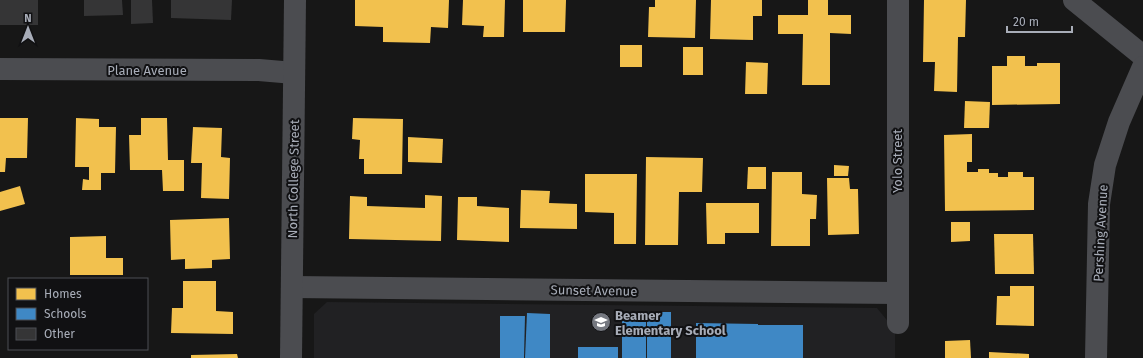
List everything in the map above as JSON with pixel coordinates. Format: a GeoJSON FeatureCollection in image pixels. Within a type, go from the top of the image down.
{"type":"FeatureCollection","features":[{"type":"Feature","properties":{"kind":"street","name":"North College Street"},"geometry":{"type":"LineString","coordinates":[[291,358],[295,0]]}},
{"type":"Feature","properties":{"kind":"street","name":"Yolo Street"},"geometry":{"type":"LineString","coordinates":[[898,0],[898,323]]}},
{"type":"Feature","properties":{"kind":"street"},"geometry":{"type":"LineString","coordinates":[[1074,0],[1143,56]]}},
{"type":"Feature","properties":{"kind":"street","name":"Pershing Avenue"},"geometry":{"type":"LineString","coordinates":[[1096,358],[1099,204],[1105,165],[1119,122],[1143,67]]}},
{"type":"Feature","properties":{"kind":"street","name":"Plane Avenue"},"geometry":{"type":"LineString","coordinates":[[0,69],[259,70],[294,72]]}},
{"type":"Feature","properties":{"kind":"street","name":"Sunset Avenue"},"geometry":{"type":"LineString","coordinates":[[292,287],[897,293]]}},
{"type":"Feature","properties":{"kind":"shaded area","name":"Beamer Elementary School"},"geometry":{"type":"Polygon","coordinates":[[[327,302],[877,308],[895,330],[895,358],[314,358],[314,314],[327,302]]]}},
{"type":"Feature","properties":{"kind":"building: Homes"},"geometry":{"type":"Polygon","coordinates":[[[355,0],[449,0],[448,28],[431,27],[430,43],[383,42],[383,27],[355,26],[355,0]]]}},
{"type":"Feature","properties":{"kind":"building: Homes"},"geometry":{"type":"Polygon","coordinates":[[[463,0],[505,0],[504,37],[483,37],[484,26],[462,25],[463,0]]]}},
{"type":"Feature","properties":{"kind":"building: Homes"},"geometry":{"type":"Polygon","coordinates":[[[523,0],[566,0],[565,32],[523,32],[523,0]]]}},
{"type":"Feature","properties":{"kind":"building: Homes"},"geometry":{"type":"Polygon","coordinates":[[[655,0],[696,0],[695,38],[648,37],[649,7],[655,7],[655,0]]]}},
{"type":"Feature","properties":{"kind":"building: Homes"},"geometry":{"type":"Polygon","coordinates":[[[711,0],[762,0],[762,16],[753,16],[753,40],[710,39],[711,0]]]}},
{"type":"Feature","properties":{"kind":"building: Homes"},"geometry":{"type":"Polygon","coordinates":[[[808,0],[828,0],[828,15],[851,15],[851,34],[830,33],[830,85],[802,85],[803,34],[778,34],[778,15],[808,15],[808,0]]]}},
{"type":"Feature","properties":{"kind":"building: Homes"},"geometry":{"type":"Polygon","coordinates":[[[924,0],[966,0],[965,37],[958,37],[957,92],[934,91],[935,62],[923,62],[924,0]]]}},
{"type":"Feature","properties":{"kind":"building: Homes"},"geometry":{"type":"Polygon","coordinates":[[[620,45],[642,45],[642,67],[620,67],[620,45]]]}},
{"type":"Feature","properties":{"kind":"building: Homes"},"geometry":{"type":"Polygon","coordinates":[[[683,47],[703,47],[703,75],[683,75],[683,47]]]}},
{"type":"Feature","properties":{"kind":"building: Homes"},"geometry":{"type":"Polygon","coordinates":[[[1007,56],[1025,56],[1025,66],[1037,66],[1037,63],[1060,63],[1060,104],[992,105],[992,66],[1007,66],[1007,56]]]}},
{"type":"Feature","properties":{"kind":"building: Homes"},"geometry":{"type":"Polygon","coordinates":[[[746,62],[768,63],[767,94],[745,94],[746,62]]]}},
{"type":"Feature","properties":{"kind":"building: Homes"},"geometry":{"type":"Polygon","coordinates":[[[965,101],[990,102],[989,128],[964,128],[965,101]]]}},
{"type":"Feature","properties":{"kind":"building: Homes"},"geometry":{"type":"Polygon","coordinates":[[[0,118],[28,118],[27,158],[6,158],[5,172],[0,172],[0,118]]]}},
{"type":"Feature","properties":{"kind":"building: Homes"},"geometry":{"type":"Polygon","coordinates":[[[76,118],[99,119],[99,127],[116,127],[115,173],[101,173],[101,190],[82,190],[83,179],[89,180],[89,167],[75,167],[76,118]]]}},
{"type":"Feature","properties":{"kind":"building: Homes"},"geometry":{"type":"Polygon","coordinates":[[[141,118],[167,118],[168,160],[184,160],[184,191],[163,191],[162,170],[130,170],[129,135],[141,135],[141,118]]]}},
{"type":"Feature","properties":{"kind":"building: Homes"},"geometry":{"type":"Polygon","coordinates":[[[353,118],[403,119],[402,174],[364,174],[364,159],[359,159],[360,140],[352,139],[353,118]]]}},
{"type":"Feature","properties":{"kind":"building: Homes"},"geometry":{"type":"Polygon","coordinates":[[[193,127],[222,128],[221,157],[230,158],[229,199],[201,198],[202,163],[191,163],[193,127]]]}},
{"type":"Feature","properties":{"kind":"building: Homes"},"geometry":{"type":"Polygon","coordinates":[[[972,134],[972,162],[967,162],[967,172],[978,172],[978,169],[989,169],[989,173],[998,173],[998,177],[1008,177],[1008,172],[1023,172],[1023,177],[1034,177],[1034,210],[945,211],[944,135],[972,134]]]}},
{"type":"Feature","properties":{"kind":"building: Homes"},"geometry":{"type":"Polygon","coordinates":[[[408,137],[443,139],[442,163],[408,162],[408,137]]]}},
{"type":"Feature","properties":{"kind":"building: Homes"},"geometry":{"type":"Polygon","coordinates":[[[646,157],[703,158],[702,192],[679,192],[678,245],[645,245],[646,157]]]}},
{"type":"Feature","properties":{"kind":"building: Homes"},"geometry":{"type":"Polygon","coordinates":[[[834,165],[849,166],[848,176],[834,176],[834,165]]]}},
{"type":"Feature","properties":{"kind":"building: Homes"},"geometry":{"type":"Polygon","coordinates":[[[748,167],[766,167],[766,189],[747,189],[748,167]]]}},
{"type":"Feature","properties":{"kind":"building: Homes"},"geometry":{"type":"Polygon","coordinates":[[[772,172],[802,172],[802,194],[817,195],[816,219],[810,219],[810,246],[771,246],[772,172]]]}},
{"type":"Feature","properties":{"kind":"building: Homes"},"geometry":{"type":"Polygon","coordinates":[[[585,174],[637,174],[636,244],[614,244],[614,213],[585,212],[585,174]]]}},
{"type":"Feature","properties":{"kind":"building: Homes"},"geometry":{"type":"Polygon","coordinates":[[[827,178],[849,178],[850,189],[858,189],[859,234],[828,235],[827,178]]]}},
{"type":"Feature","properties":{"kind":"building: Homes"},"geometry":{"type":"Polygon","coordinates":[[[20,186],[25,204],[0,211],[0,192],[20,186]]]}},
{"type":"Feature","properties":{"kind":"building: Homes"},"geometry":{"type":"Polygon","coordinates":[[[521,190],[550,191],[549,203],[577,204],[577,229],[520,228],[521,190]]]}},
{"type":"Feature","properties":{"kind":"building: Homes"},"geometry":{"type":"Polygon","coordinates":[[[425,195],[442,196],[441,241],[349,239],[350,196],[367,197],[367,206],[425,208],[425,195]]]}},
{"type":"Feature","properties":{"kind":"building: Homes"},"geometry":{"type":"Polygon","coordinates":[[[458,197],[477,197],[477,206],[509,208],[509,242],[457,240],[458,197]]]}},
{"type":"Feature","properties":{"kind":"building: Homes"},"geometry":{"type":"Polygon","coordinates":[[[706,203],[759,203],[759,233],[725,233],[725,244],[707,244],[706,203]]]}},
{"type":"Feature","properties":{"kind":"building: Homes"},"geometry":{"type":"Polygon","coordinates":[[[229,218],[230,259],[212,260],[212,268],[185,269],[185,259],[171,260],[170,220],[229,218]]]}},
{"type":"Feature","properties":{"kind":"building: Homes"},"geometry":{"type":"Polygon","coordinates":[[[951,222],[970,222],[970,241],[951,242],[951,222]]]}},
{"type":"Feature","properties":{"kind":"building: Homes"},"geometry":{"type":"Polygon","coordinates":[[[994,234],[1033,234],[1034,274],[995,274],[994,234]]]}},
{"type":"Feature","properties":{"kind":"building: Homes"},"geometry":{"type":"Polygon","coordinates":[[[106,236],[106,258],[123,258],[123,275],[70,275],[70,237],[106,236]]]}},
{"type":"Feature","properties":{"kind":"building: Homes"},"geometry":{"type":"Polygon","coordinates":[[[183,281],[216,281],[216,311],[233,312],[233,334],[171,333],[172,308],[183,308],[183,281]]]}},
{"type":"Feature","properties":{"kind":"building: Homes"},"geometry":{"type":"Polygon","coordinates":[[[1010,286],[1034,286],[1034,326],[996,325],[997,296],[1010,296],[1010,286]]]}},
{"type":"Feature","properties":{"kind":"building: Homes"},"geometry":{"type":"Polygon","coordinates":[[[970,340],[971,358],[945,358],[945,341],[970,340]]]}},
{"type":"Feature","properties":{"kind":"building: Homes"},"geometry":{"type":"Polygon","coordinates":[[[989,352],[1029,354],[1029,358],[989,358],[989,352]]]}},
{"type":"Feature","properties":{"kind":"building: Homes"},"geometry":{"type":"Polygon","coordinates":[[[237,354],[238,358],[191,358],[191,355],[237,354]]]}},
{"type":"Feature","properties":{"kind":"building: Schools"},"geometry":{"type":"Polygon","coordinates":[[[622,312],[646,312],[646,358],[622,358],[622,312]]]}},
{"type":"Feature","properties":{"kind":"building: Schools"},"geometry":{"type":"Polygon","coordinates":[[[647,312],[671,312],[671,358],[647,358],[647,312]]]}},
{"type":"Feature","properties":{"kind":"building: Schools"},"geometry":{"type":"Polygon","coordinates":[[[527,313],[550,314],[550,358],[525,358],[527,313]]]}},
{"type":"Feature","properties":{"kind":"building: Schools"},"geometry":{"type":"Polygon","coordinates":[[[500,316],[525,316],[524,358],[500,358],[500,316]]]}},
{"type":"Feature","properties":{"kind":"building: Schools"},"geometry":{"type":"Polygon","coordinates":[[[696,323],[803,325],[803,358],[696,358],[696,323]]]}},
{"type":"Feature","properties":{"kind":"building: Schools"},"geometry":{"type":"Polygon","coordinates":[[[578,347],[618,347],[618,358],[578,358],[578,347]]]}},
{"type":"Feature","properties":{"kind":"building: Other"},"geometry":{"type":"Polygon","coordinates":[[[0,0],[38,0],[38,25],[0,25],[0,0]]]}},
{"type":"Feature","properties":{"kind":"building: Other"},"geometry":{"type":"Polygon","coordinates":[[[84,0],[122,0],[123,15],[84,16],[84,0]]]}},
{"type":"Feature","properties":{"kind":"building: Other"},"geometry":{"type":"Polygon","coordinates":[[[131,0],[152,0],[153,23],[131,24],[131,0]]]}},
{"type":"Feature","properties":{"kind":"building: Other"},"geometry":{"type":"Polygon","coordinates":[[[171,0],[232,0],[231,20],[171,18],[171,0]]]}},
{"type":"Feature","properties":{"kind":"place","name":"Beamer Elementary School"},"geometry":{"type":"Point","coordinates":[601,322]}}]}
